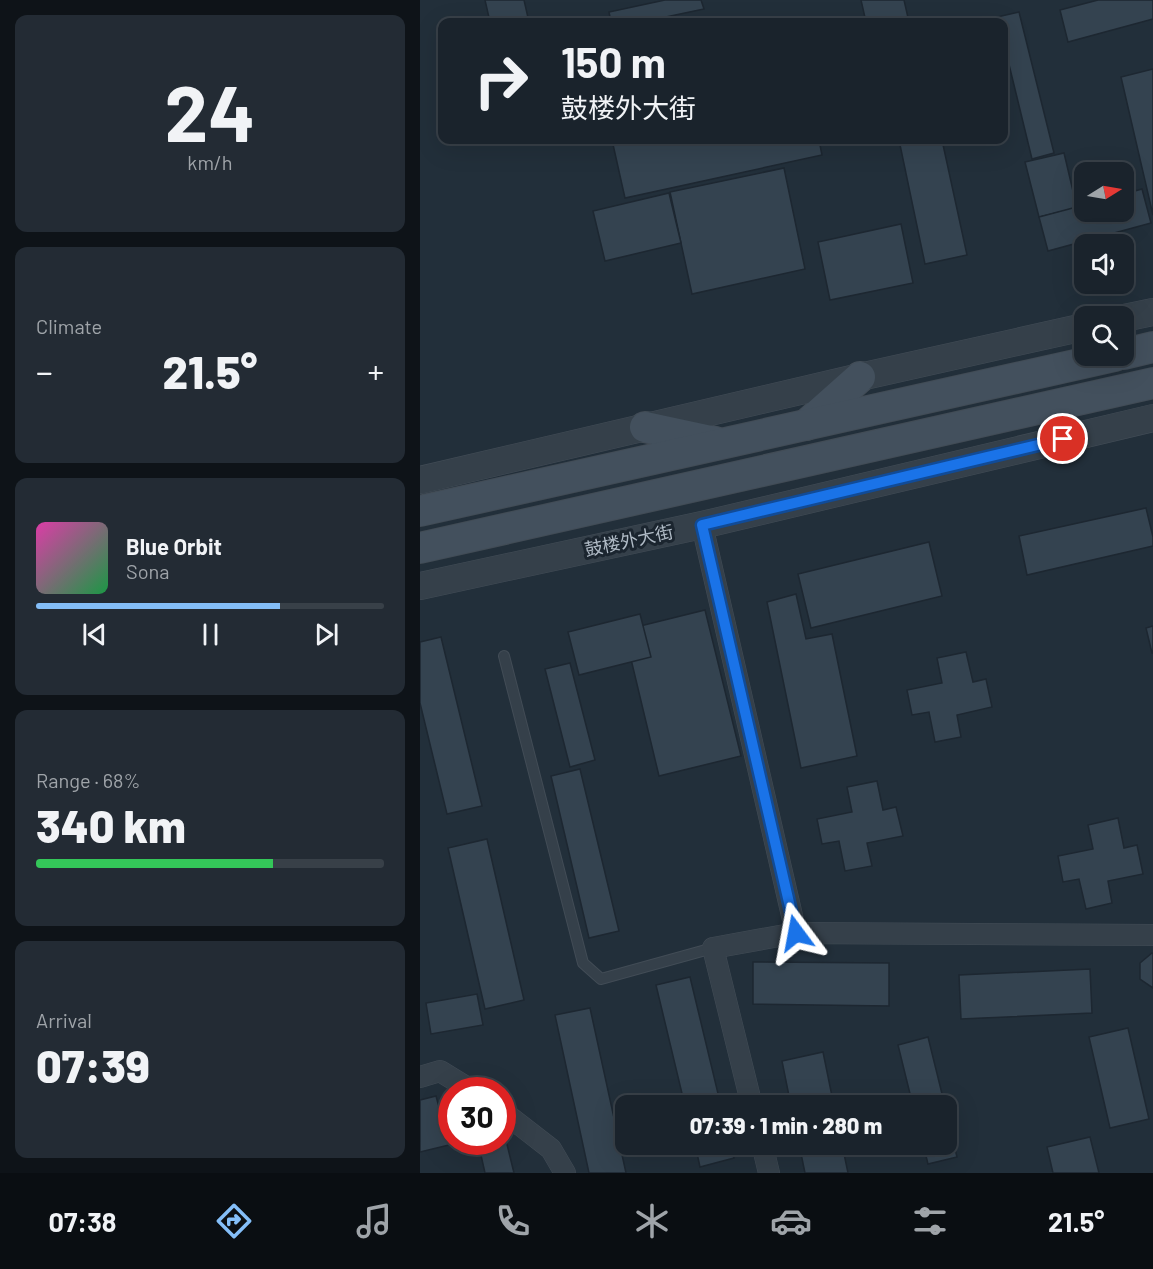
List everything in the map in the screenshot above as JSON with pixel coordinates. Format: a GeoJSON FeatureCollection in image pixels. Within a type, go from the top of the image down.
{"type":"FeatureCollection","features":[{"type":"Feature","properties":{"kind":"main road"},"geometry":{"type":"LineString","coordinates":[[1134,352],[1153,347]]}},
{"type":"Feature","properties":{"kind":"main road"},"geometry":{"type":"LineString","coordinates":[[420,511],[1074,365]]}},
{"type":"Feature","properties":{"kind":"main road"},"geometry":{"type":"LineString","coordinates":[[804,426],[860,377]]}},
{"type":"Feature","properties":{"kind":"main road"},"geometry":{"type":"LineString","coordinates":[[420,549],[1153,383]]}},
{"type":"Feature","properties":{"kind":"main road"},"geometry":{"type":"LineString","coordinates":[[645,427],[724,444]]}},
{"type":"Feature","properties":{"kind":"street"},"geometry":{"type":"LineString","coordinates":[[1134,316],[1153,312]]}},
{"type":"Feature","properties":{"kind":"street"},"geometry":{"type":"LineString","coordinates":[[420,480],[1074,329]]}},
{"type":"Feature","properties":{"kind":"street","name":"鼓楼外大街"},"geometry":{"type":"LineString","coordinates":[[420,586],[702,525],[1153,418]]}},
{"type":"Feature","properties":{"kind":"street"},"geometry":{"type":"LineString","coordinates":[[702,525],[796,933]]}},
{"type":"Feature","properties":{"kind":"street"},"geometry":{"type":"LineString","coordinates":[[749,1095],[713,948],[796,933],[1153,935]]}},
{"type":"Feature","properties":{"kind":"street"},"geometry":{"type":"LineString","coordinates":[[420,1077],[440,1071],[450,1077]]}},
{"type":"Feature","properties":{"kind":"street"},"geometry":{"type":"LineString","coordinates":[[516,1122],[551,1149],[565,1173]]}},
{"type":"Feature","properties":{"kind":"street"},"geometry":{"type":"LineString","coordinates":[[765,1155],[769,1173]]}},
{"type":"Feature","properties":{"kind":"lane"},"geometry":{"type":"LineString","coordinates":[[504,656],[583,963],[601,979],[713,948]]}},
{"type":"Feature","properties":{"kind":"building"},"geometry":{"type":"Polygon","coordinates":[[[485,0],[524,0],[528,18],[489,18],[485,0]]]}},
{"type":"Feature","properties":{"kind":"building"},"geometry":{"type":"Polygon","coordinates":[[[665,0],[701,0],[704,9],[661,18],[610,18],[609,12],[665,0]]]}},
{"type":"Feature","properties":{"kind":"building"},"geometry":{"type":"Polygon","coordinates":[[[861,0],[904,0],[908,18],[865,18],[861,0]]]}},
{"type":"Feature","properties":{"kind":"building"},"geometry":{"type":"Polygon","coordinates":[[[1098,0],[1153,0],[1153,19],[1068,42],[1060,10],[1098,0]]]}},
{"type":"Feature","properties":{"kind":"building"},"geometry":{"type":"Polygon","coordinates":[[[1019,12],[1054,153],[1032,159],[1008,60],[1008,18],[997,17],[1019,12]]]}},
{"type":"Feature","properties":{"kind":"building"},"geometry":{"type":"Polygon","coordinates":[[[1153,69],[1153,215],[1121,77],[1153,69]]]}},
{"type":"Feature","properties":{"kind":"building"},"geometry":{"type":"Polygon","coordinates":[[[613,144],[820,144],[822,155],[625,198],[613,144]]]}},
{"type":"Feature","properties":{"kind":"building"},"geometry":{"type":"Polygon","coordinates":[[[900,144],[943,144],[967,255],[925,264],[900,144]]]}},
{"type":"Feature","properties":{"kind":"building"},"geometry":{"type":"Polygon","coordinates":[[[1064,153],[1074,195],[1074,209],[1039,217],[1025,162],[1064,153]]]}},
{"type":"Feature","properties":{"kind":"building"},"geometry":{"type":"Polygon","coordinates":[[[784,168],[805,269],[692,294],[670,192],[784,168]]]}},
{"type":"Feature","properties":{"kind":"building"},"geometry":{"type":"Polygon","coordinates":[[[1142,189],[1151,223],[1111,234],[1074,234],[1074,244],[1048,251],[1039,217],[1074,208],[1074,222],[1134,222],[1134,191],[1142,189]]]}},
{"type":"Feature","properties":{"kind":"building"},"geometry":{"type":"Polygon","coordinates":[[[669,193],[681,243],[605,261],[593,211],[669,193]]]}},
{"type":"Feature","properties":{"kind":"building"},"geometry":{"type":"Polygon","coordinates":[[[901,224],[913,283],[830,300],[818,242],[901,224]]]}},
{"type":"Feature","properties":{"kind":"building"},"geometry":{"type":"Polygon","coordinates":[[[1146,508],[1153,546],[1027,575],[1019,536],[1146,508]]]}},
{"type":"Feature","properties":{"kind":"building"},"geometry":{"type":"Polygon","coordinates":[[[929,542],[942,596],[811,628],[798,574],[929,542]]]}},
{"type":"Feature","properties":{"kind":"building"},"geometry":{"type":"Polygon","coordinates":[[[796,594],[806,639],[832,634],[857,756],[801,768],[767,602],[796,594]]]}},
{"type":"Feature","properties":{"kind":"building"},"geometry":{"type":"Polygon","coordinates":[[[705,610],[741,756],[659,776],[624,630],[705,610]]]}},
{"type":"Feature","properties":{"kind":"building"},"geometry":{"type":"Polygon","coordinates":[[[640,614],[651,657],[579,675],[568,632],[640,614]]]}},
{"type":"Feature","properties":{"kind":"building"},"geometry":{"type":"Polygon","coordinates":[[[1153,626],[1153,653],[1152,653],[1146,628],[1153,626]]]}},
{"type":"Feature","properties":{"kind":"building"},"geometry":{"type":"Polygon","coordinates":[[[441,637],[482,806],[447,814],[420,703],[420,642],[441,637]]]}},
{"type":"Feature","properties":{"kind":"building"},"geometry":{"type":"Polygon","coordinates":[[[966,652],[973,682],[986,679],[992,707],[957,715],[961,737],[935,742],[929,712],[912,715],[907,690],[942,683],[937,658],[966,652]]]}},
{"type":"Feature","properties":{"kind":"building"},"geometry":{"type":"Polygon","coordinates":[[[570,663],[595,760],[570,767],[545,669],[570,663]]]}},
{"type":"Feature","properties":{"kind":"building"},"geometry":{"type":"Polygon","coordinates":[[[580,769],[619,931],[589,938],[551,776],[580,769]]]}},
{"type":"Feature","properties":{"kind":"building"},"geometry":{"type":"Polygon","coordinates":[[[877,781],[883,810],[896,807],[903,836],[867,843],[872,866],[845,871],[839,841],[822,844],[817,819],[852,812],[847,787],[877,781]]]}},
{"type":"Feature","properties":{"kind":"building"},"geometry":{"type":"Polygon","coordinates":[[[1118,818],[1124,848],[1137,845],[1143,874],[1108,881],[1112,903],[1086,909],[1079,879],[1063,882],[1058,856],[1093,849],[1088,825],[1118,818]]]}},
{"type":"Feature","properties":{"kind":"building"},"geometry":{"type":"Polygon","coordinates":[[[487,839],[524,1000],[485,1009],[448,848],[487,839]]]}},
{"type":"Feature","properties":{"kind":"building"},"geometry":{"type":"Polygon","coordinates":[[[1152,953],[1153,988],[1140,979],[1140,963],[1152,953]]]}},
{"type":"Feature","properties":{"kind":"building"},"geometry":{"type":"Polygon","coordinates":[[[753,962],[889,963],[889,1006],[753,1004],[753,962]]]}},
{"type":"Feature","properties":{"kind":"building"},"geometry":{"type":"Polygon","coordinates":[[[1090,969],[1092,1013],[961,1019],[959,975],[1090,969]]]}},
{"type":"Feature","properties":{"kind":"building"},"geometry":{"type":"Polygon","coordinates":[[[690,977],[718,1095],[682,1095],[656,985],[690,977]]]}},
{"type":"Feature","properties":{"kind":"building"},"geometry":{"type":"Polygon","coordinates":[[[477,994],[483,1025],[431,1034],[426,1003],[477,994]]]}},
{"type":"Feature","properties":{"kind":"building"},"geometry":{"type":"Polygon","coordinates":[[[590,1008],[615,1123],[615,1155],[622,1155],[626,1173],[589,1173],[555,1015],[590,1008]]]}},
{"type":"Feature","properties":{"kind":"building"},"geometry":{"type":"Polygon","coordinates":[[[1128,1028],[1149,1119],[1110,1128],[1089,1037],[1128,1028]]]}},
{"type":"Feature","properties":{"kind":"building"},"geometry":{"type":"Polygon","coordinates":[[[928,1037],[942,1095],[910,1095],[898,1045],[928,1037]]]}},
{"type":"Feature","properties":{"kind":"building"},"geometry":{"type":"Polygon","coordinates":[[[823,1052],[832,1095],[789,1095],[782,1061],[823,1052]]]}},
{"type":"Feature","properties":{"kind":"building"},"geometry":{"type":"Polygon","coordinates":[[[436,1096],[438,1148],[420,1152],[420,1100],[436,1096]]]}},
{"type":"Feature","properties":{"kind":"building"},"geometry":{"type":"Polygon","coordinates":[[[1090,1137],[1099,1173],[1053,1173],[1047,1147],[1090,1137]]]}},
{"type":"Feature","properties":{"kind":"building"},"geometry":{"type":"Polygon","coordinates":[[[481,1155],[510,1155],[514,1173],[485,1173],[481,1155]]]}},
{"type":"Feature","properties":{"kind":"building"},"geometry":{"type":"Polygon","coordinates":[[[697,1155],[733,1155],[734,1158],[700,1167],[697,1155]]]}},
{"type":"Feature","properties":{"kind":"building"},"geometry":{"type":"Polygon","coordinates":[[[801,1155],[844,1155],[848,1173],[805,1173],[801,1155]]]}},
{"type":"Feature","properties":{"kind":"building"},"geometry":{"type":"Polygon","coordinates":[[[926,1155],[956,1155],[957,1157],[928,1164],[926,1155]]]}},
{"type":"Feature","properties":{"kind":"route"},"geometry":{"type":"LineString","coordinates":[[796,933],[702,525],[1063,439]]}}]}
